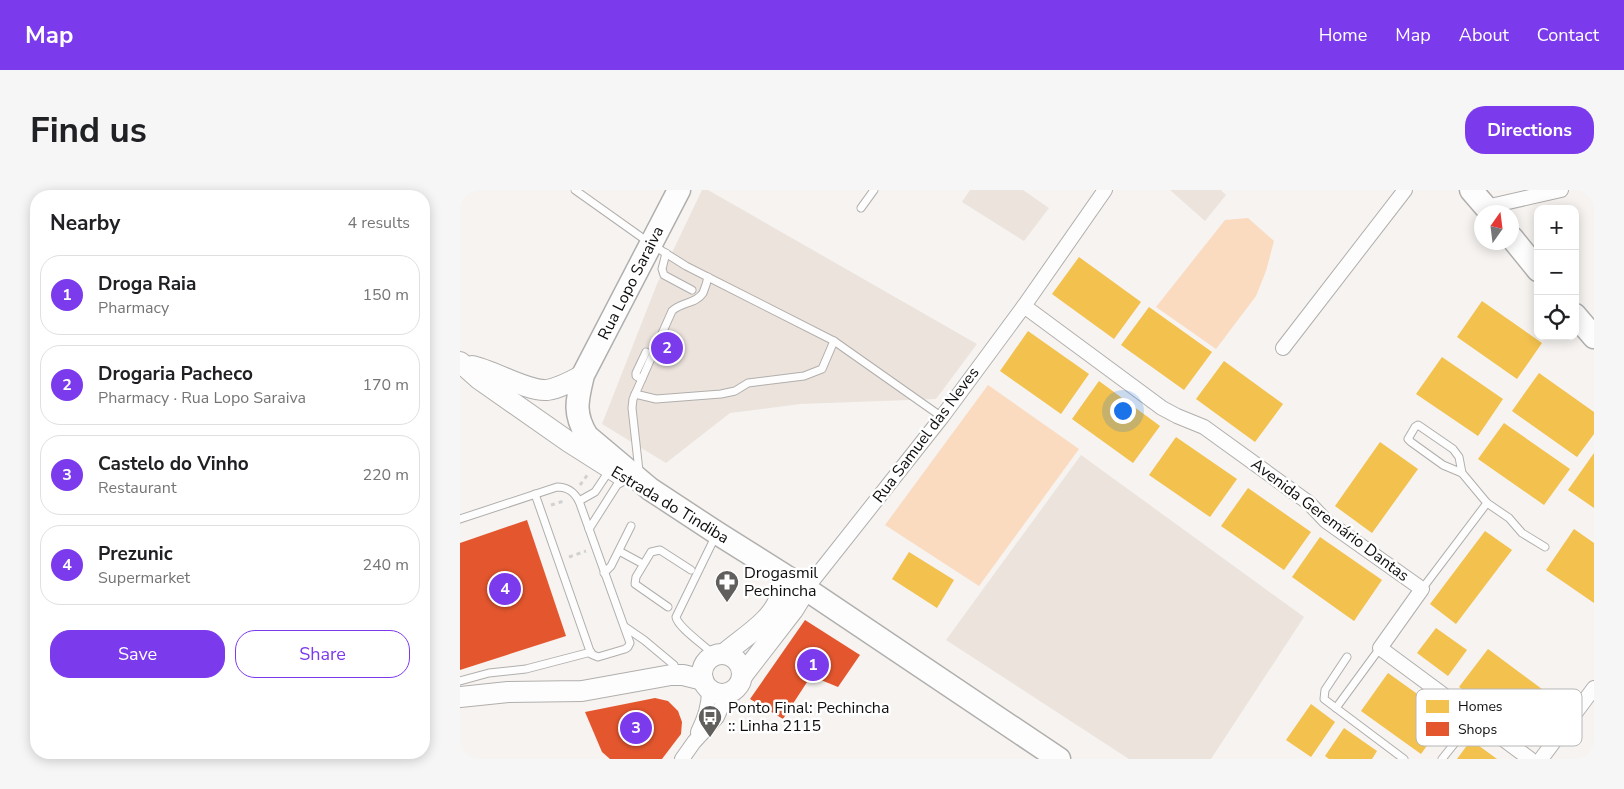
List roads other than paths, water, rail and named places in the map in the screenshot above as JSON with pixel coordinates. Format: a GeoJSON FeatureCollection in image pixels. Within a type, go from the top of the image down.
{"type":"FeatureCollection","features":[{"type":"Feature","properties":{"kind":"main road","name":"Rua Lopo Saraiva"},"geometry":{"type":"LineString","coordinates":[[632,479],[587,436],[580,424],[576,410],[578,397],[583,375],[658,248],[679,190]]}},
{"type":"Feature","properties":{"kind":"main road"},"geometry":{"type":"LineString","coordinates":[[1471,190],[1484,205]]}},
{"type":"Feature","properties":{"kind":"main road"},"geometry":{"type":"LineString","coordinates":[[1519,247],[1534,265]]}},
{"type":"Feature","properties":{"kind":"main road"},"geometry":{"type":"LineString","coordinates":[[1579,320],[1594,337]]}},
{"type":"Feature","properties":{"kind":"main road","name":"Estrada do Tindiba"},"geometry":{"type":"LineString","coordinates":[[632,479],[781,573],[1059,759]]}},
{"type":"Feature","properties":{"kind":"street","name":"Rua Samuel das Neves"},"geometry":{"type":"LineString","coordinates":[[742,676],[793,610],[806,590],[942,417],[1024,306],[1105,190]]}},
{"type":"Feature","properties":{"kind":"street"},"geometry":{"type":"LineString","coordinates":[[1283,348],[1405,190]]}},
{"type":"Feature","properties":{"kind":"street"},"geometry":{"type":"LineString","coordinates":[[1506,205],[1561,190]]}},
{"type":"Feature","properties":{"kind":"street","name":"Avenida Geremário Dantas"},"geometry":{"type":"LineString","coordinates":[[1024,306],[1162,408],[1204,427],[1309,503],[1326,521],[1422,589],[1380,648]]}},
{"type":"Feature","properties":{"kind":"street"},"geometry":{"type":"LineString","coordinates":[[461,363],[484,368],[529,387],[544,390],[557,388],[583,375]]}},
{"type":"Feature","properties":{"kind":"street","name":"Estrada do Tindiba"},"geometry":{"type":"LineString","coordinates":[[461,363],[479,379],[569,442],[632,479]]}},
{"type":"Feature","properties":{"kind":"street"},"geometry":{"type":"LineString","coordinates":[[682,759],[694,742],[717,717],[713,688],[702,673],[703,666],[707,660],[763,622],[776,608],[781,590],[781,573]]}},
{"type":"Feature","properties":{"kind":"street"},"geometry":{"type":"LineString","coordinates":[[1380,648],[1434,689]]}},
{"type":"Feature","properties":{"kind":"street"},"geometry":{"type":"LineString","coordinates":[[460,697],[508,692],[582,691],[671,675],[683,675],[713,688],[735,690],[740,684],[742,670],[731,656],[717,655],[674,665],[642,679]]}},
{"type":"Feature","properties":{"kind":"street"},"geometry":{"type":"LineString","coordinates":[[1582,704],[1594,688]]}},
{"type":"Feature","properties":{"kind":"street"},"geometry":{"type":"LineString","coordinates":[[1512,746],[1530,759]]}},
{"type":"Feature","properties":{"kind":"street"},"geometry":{"type":"LineString","coordinates":[[1541,759],[1551,746]]}},
{"type":"Feature","properties":{"kind":"lane"},"geometry":{"type":"LineString","coordinates":[[576,190],[686,266],[834,341],[942,417]]}},
{"type":"Feature","properties":{"kind":"lane"},"geometry":{"type":"LineString","coordinates":[[861,208],[874,190]]}},
{"type":"Feature","properties":{"kind":"lane"},"geometry":{"type":"LineString","coordinates":[[658,248],[664,275],[692,290]]}},
{"type":"Feature","properties":{"kind":"lane"},"geometry":{"type":"LineString","coordinates":[[632,479],[632,408],[635,394],[672,311],[677,305],[696,300],[703,294],[708,277]]}},
{"type":"Feature","properties":{"kind":"lane"},"geometry":{"type":"LineString","coordinates":[[635,394],[656,399],[721,394],[734,391],[748,383],[804,376],[822,369],[834,341]]}},
{"type":"Feature","properties":{"kind":"lane"},"geometry":{"type":"LineString","coordinates":[[642,378],[636,376],[636,373],[646,352]]}},
{"type":"Feature","properties":{"kind":"lane"},"geometry":{"type":"LineString","coordinates":[[1462,473],[1459,457],[1453,449],[1422,427],[1418,425],[1414,427],[1408,439],[1411,442],[1443,464],[1462,473],[1487,503],[1509,518],[1522,532],[1545,547]]}},
{"type":"Feature","properties":{"kind":"lane"},"geometry":{"type":"LineString","coordinates":[[579,501],[595,492],[632,479]]}},
{"type":"Feature","properties":{"kind":"lane"},"geometry":{"type":"LineString","coordinates":[[589,529],[617,485],[632,479]]}},
{"type":"Feature","properties":{"kind":"lane"},"geometry":{"type":"LineString","coordinates":[[460,519],[535,494],[562,487],[575,494],[630,643],[628,647],[598,657],[591,652],[535,494]]}},
{"type":"Feature","properties":{"kind":"lane"},"geometry":{"type":"LineString","coordinates":[[1422,589],[1487,503]]}},
{"type":"Feature","properties":{"kind":"lane"},"geometry":{"type":"LineString","coordinates":[[604,573],[611,566],[631,526]]}},
{"type":"Feature","properties":{"kind":"lane"},"geometry":{"type":"LineString","coordinates":[[717,533],[676,617],[680,626],[717,655]]}},
{"type":"Feature","properties":{"kind":"lane"},"geometry":{"type":"LineString","coordinates":[[668,607],[634,584],[643,564],[651,552],[660,550],[691,570]]}},
{"type":"Feature","properties":{"kind":"lane"},"geometry":{"type":"LineString","coordinates":[[619,551],[643,564]]}},
{"type":"Feature","properties":{"kind":"lane"},"geometry":{"type":"LineString","coordinates":[[624,627],[644,640],[674,665]]}},
{"type":"Feature","properties":{"kind":"lane"},"geometry":{"type":"LineString","coordinates":[[1336,708],[1380,648]]}},
{"type":"Feature","properties":{"kind":"lane"},"geometry":{"type":"LineString","coordinates":[[460,681],[489,673],[526,669],[591,652]]}},
{"type":"Feature","properties":{"kind":"lane"},"geometry":{"type":"LineString","coordinates":[[1347,657],[1324,694],[1324,699],[1404,759]]}},
{"type":"Feature","properties":{"kind":"lane"},"geometry":{"type":"LineString","coordinates":[[1442,759],[1452,746]]}},
{"type":"Feature","properties":{"kind":"place","name":"Drogaria Pacheco"},"geometry":{"type":"Point","coordinates":[667,348]}},
{"type":"Feature","properties":{"kind":"place","name":"Prezunic"},"geometry":{"type":"Point","coordinates":[505,589]}},
{"type":"Feature","properties":{"kind":"place","name":"Drogasmil Pechincha"},"geometry":{"type":"Point","coordinates":[727,603]}},
{"type":"Feature","properties":{"kind":"place","name":"Droga Raia"},"geometry":{"type":"Point","coordinates":[813,665]}},
{"type":"Feature","properties":{"kind":"place","name":"Castelo do Vinho"},"geometry":{"type":"Point","coordinates":[636,728]}},
{"type":"Feature","properties":{"kind":"place","name":"Ponto Final: Pechincha :: Linha 2115"},"geometry":{"type":"Point","coordinates":[710,738]}}]}
